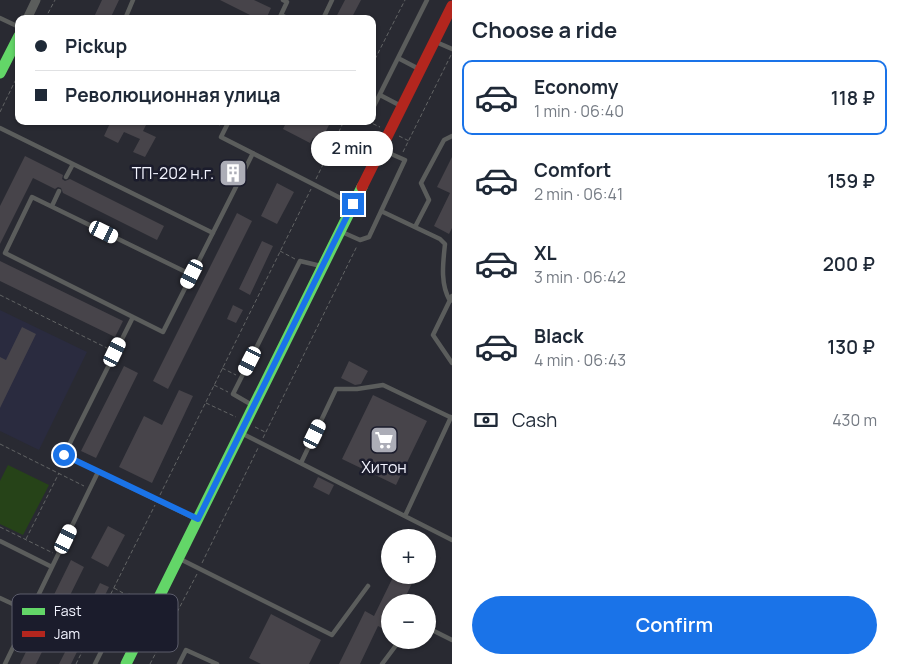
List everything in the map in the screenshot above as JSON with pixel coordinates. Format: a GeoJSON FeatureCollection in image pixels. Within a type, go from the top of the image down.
{"type":"FeatureCollection","features":[{"type":"Feature","properties":{"kind":"main road"},"geometry":{"type":"LineString","coordinates":[[161,594],[452,6]]}},
{"type":"Feature","properties":{"kind":"main road"},"geometry":{"type":"LineString","coordinates":[[0,73],[15,44]]}},
{"type":"Feature","properties":{"kind":"main road"},"geometry":{"type":"LineString","coordinates":[[126,664],[132,652]]}},
{"type":"Feature","properties":{"kind":"street"},"geometry":{"type":"LineString","coordinates":[[29,15],[36,0]]}},
{"type":"Feature","properties":{"kind":"lane"},"geometry":{"type":"LineString","coordinates":[[127,15],[134,0]]}},
{"type":"Feature","properties":{"kind":"lane"},"geometry":{"type":"LineString","coordinates":[[281,15],[287,2],[282,0]]}},
{"type":"Feature","properties":{"kind":"lane"},"geometry":{"type":"LineString","coordinates":[[325,15],[332,0]]}},
{"type":"Feature","properties":{"kind":"lane"},"geometry":{"type":"LineString","coordinates":[[376,103],[427,0]]}},
{"type":"Feature","properties":{"kind":"lane"},"geometry":{"type":"LineString","coordinates":[[0,18],[15,26]]}},
{"type":"Feature","properties":{"kind":"lane"},"geometry":{"type":"LineString","coordinates":[[434,41],[452,51]]}},
{"type":"Feature","properties":{"kind":"lane"},"geometry":{"type":"LineString","coordinates":[[398,58],[420,70]]}},
{"type":"Feature","properties":{"kind":"lane"},"geometry":{"type":"LineString","coordinates":[[380,96],[402,106]]}},
{"type":"Feature","properties":{"kind":"lane"},"geometry":{"type":"LineString","coordinates":[[227,125],[221,136],[353,204]]}},
{"type":"Feature","properties":{"kind":"lane"},"geometry":{"type":"LineString","coordinates":[[0,128],[213,233]]}},
{"type":"Feature","properties":{"kind":"lane"},"geometry":{"type":"LineString","coordinates":[[415,227],[428,200],[421,183],[444,140],[452,136]]}},
{"type":"Feature","properties":{"kind":"lane"},"geometry":{"type":"LineString","coordinates":[[340,231],[360,240],[369,237],[405,160],[381,149]]}},
{"type":"Feature","properties":{"kind":"lane"},"geometry":{"type":"LineString","coordinates":[[192,274],[32,197],[5,253],[163,332],[253,153]]}},
{"type":"Feature","properties":{"kind":"lane"},"geometry":{"type":"LineString","coordinates":[[66,177],[73,164]]}},
{"type":"Feature","properties":{"kind":"lane"},"geometry":{"type":"LineString","coordinates":[[52,206],[59,191]]}},
{"type":"Feature","properties":{"kind":"lane"},"geometry":{"type":"LineString","coordinates":[[381,211],[440,239],[445,244],[442,273],[446,295],[451,298],[433,334],[452,363]]}},
{"type":"Feature","properties":{"kind":"lane"},"geometry":{"type":"LineString","coordinates":[[445,246],[452,244]]}},
{"type":"Feature","properties":{"kind":"lane"},"geometry":{"type":"LineString","coordinates":[[253,405],[233,394],[241,378],[300,261],[322,267]]}},
{"type":"Feature","properties":{"kind":"lane"},"geometry":{"type":"LineString","coordinates":[[133,316],[64,455],[198,519]]}},
{"type":"Feature","properties":{"kind":"lane"},"geometry":{"type":"LineString","coordinates":[[301,463],[336,389],[383,386],[452,417],[405,516]]}},
{"type":"Feature","properties":{"kind":"lane"},"geometry":{"type":"LineString","coordinates":[[240,433],[452,540]]}},
{"type":"Feature","properties":{"kind":"lane"},"geometry":{"type":"LineString","coordinates":[[39,594],[98,472]]}},
{"type":"Feature","properties":{"kind":"lane"},"geometry":{"type":"LineString","coordinates":[[0,541],[52,567]]}},
{"type":"Feature","properties":{"kind":"lane"},"geometry":{"type":"LineString","coordinates":[[178,559],[332,635],[368,586]]}},
{"type":"Feature","properties":{"kind":"lane"},"geometry":{"type":"LineString","coordinates":[[0,598],[12,604]]}},
{"type":"Feature","properties":{"kind":"lane"},"geometry":{"type":"LineString","coordinates":[[436,632],[452,640]]}},
{"type":"Feature","properties":{"kind":"lane"},"geometry":{"type":"LineString","coordinates":[[4,664],[12,648]]}},
{"type":"Feature","properties":{"kind":"lane"},"geometry":{"type":"LineString","coordinates":[[382,664],[393,649]]}},
{"type":"Feature","properties":{"kind":"lane"},"geometry":{"type":"LineString","coordinates":[[179,664],[186,650],[216,664]]}},
{"type":"Feature","properties":{"kind":"lane"},"geometry":{"type":"LineString","coordinates":[[95,664],[101,652]]}},
{"type":"Feature","properties":{"kind":"path"},"geometry":{"type":"LineString","coordinates":[[48,15],[55,0]]}},
{"type":"Feature","properties":{"kind":"path"},"geometry":{"type":"LineString","coordinates":[[376,57],[405,0]]}},
{"type":"Feature","properties":{"kind":"path"},"geometry":{"type":"LineString","coordinates":[[400,158],[452,51]]}},
{"type":"Feature","properties":{"kind":"path"},"geometry":{"type":"LineString","coordinates":[[0,112],[15,81]]}},
{"type":"Feature","properties":{"kind":"path"},"geometry":{"type":"LineString","coordinates":[[220,125],[226,128]]}},
{"type":"Feature","properties":{"kind":"path"},"geometry":{"type":"LineString","coordinates":[[111,594],[342,125]]}},
{"type":"Feature","properties":{"kind":"path"},"geometry":{"type":"LineString","coordinates":[[178,610],[360,240]]}},
{"type":"Feature","properties":{"kind":"path"},"geometry":{"type":"LineString","coordinates":[[280,251],[300,261]]}},
{"type":"Feature","properties":{"kind":"path"},"geometry":{"type":"LineString","coordinates":[[0,295],[115,352]]}},
{"type":"Feature","properties":{"kind":"path"},"geometry":{"type":"LineString","coordinates":[[222,368],[241,378]]}},
{"type":"Feature","properties":{"kind":"path"},"geometry":{"type":"LineString","coordinates":[[214,385],[233,394]]}},
{"type":"Feature","properties":{"kind":"path"},"geometry":{"type":"LineString","coordinates":[[0,448],[1,444],[90,488]]}},
{"type":"Feature","properties":{"kind":"path"},"geometry":{"type":"LineString","coordinates":[[26,539],[59,473]]}},
{"type":"Feature","properties":{"kind":"path"},"geometry":{"type":"LineString","coordinates":[[0,527],[57,555]]}},
{"type":"Feature","properties":{"kind":"path"},"geometry":{"type":"LineString","coordinates":[[114,588],[125,594]]}},
{"type":"Feature","properties":{"kind":"path"},"geometry":{"type":"LineString","coordinates":[[76,664],[82,652]]}},
{"type":"Feature","properties":{"kind":"path"},"geometry":{"type":"LineString","coordinates":[[150,664],[156,652]]}},
{"type":"Feature","properties":{"kind":"shaded area"},"geometry":{"type":"Polygon","coordinates":[[[0,310],[87,352],[39,450],[0,431],[0,310]]]}},
{"type":"Feature","properties":{"kind":"green space"},"geometry":{"type":"Polygon","coordinates":[[[8,465],[49,485],[23,535],[0,524],[0,481],[8,465]]]}},
{"type":"Feature","properties":{"kind":"building"},"geometry":{"type":"Polygon","coordinates":[[[102,0],[119,0],[112,15],[95,15],[102,0]]]}},
{"type":"Feature","properties":{"kind":"building"},"geometry":{"type":"Polygon","coordinates":[[[220,0],[254,0],[271,8],[268,15],[250,15],[220,0]]]}},
{"type":"Feature","properties":{"kind":"building"},"geometry":{"type":"Polygon","coordinates":[[[345,0],[361,0],[353,15],[337,15],[345,0]]]}},
{"type":"Feature","properties":{"kind":"building"},"geometry":{"type":"Polygon","coordinates":[[[109,125],[146,125],[143,131],[156,137],[145,157],[133,152],[140,139],[124,132],[118,143],[104,136],[109,125]]]}},
{"type":"Feature","properties":{"kind":"building"},"geometry":{"type":"Polygon","coordinates":[[[285,125],[329,125],[321,141],[313,138],[310,143],[283,129],[285,125]]]}},
{"type":"Feature","properties":{"kind":"building"},"geometry":{"type":"Polygon","coordinates":[[[25,156],[63,175],[62,179],[65,181],[70,179],[164,226],[157,240],[63,193],[61,188],[55,189],[33,178],[0,244],[0,206],[25,156]]]}},
{"type":"Feature","properties":{"kind":"building"},"geometry":{"type":"Polygon","coordinates":[[[452,157],[452,228],[449,234],[434,226],[450,193],[437,187],[452,157]]]}},
{"type":"Feature","properties":{"kind":"building"},"geometry":{"type":"Polygon","coordinates":[[[277,183],[294,192],[277,224],[261,216],[277,183]]]}},
{"type":"Feature","properties":{"kind":"building"},"geometry":{"type":"Polygon","coordinates":[[[237,213],[252,221],[168,389],[153,381],[237,213]]]}},
{"type":"Feature","properties":{"kind":"building"},"geometry":{"type":"Polygon","coordinates":[[[262,241],[273,246],[250,295],[239,289],[262,241]]]}},
{"type":"Feature","properties":{"kind":"building"},"geometry":{"type":"Polygon","coordinates":[[[0,261],[123,321],[115,337],[0,281],[0,261]]]}},
{"type":"Feature","properties":{"kind":"building"},"geometry":{"type":"Polygon","coordinates":[[[233,305],[243,310],[236,323],[227,319],[233,305]]]}},
{"type":"Feature","properties":{"kind":"building"},"geometry":{"type":"Polygon","coordinates":[[[22,327],[36,334],[0,408],[0,357],[6,360],[22,327]]]}},
{"type":"Feature","properties":{"kind":"building"},"geometry":{"type":"Polygon","coordinates":[[[349,361],[368,371],[361,384],[355,385],[341,378],[349,361]]]}},
{"type":"Feature","properties":{"kind":"building"},"geometry":{"type":"Polygon","coordinates":[[[124,366],[138,373],[96,458],[81,451],[124,366]]]}},
{"type":"Feature","properties":{"kind":"building"},"geometry":{"type":"Polygon","coordinates":[[[179,390],[193,396],[152,483],[119,467],[144,416],[162,425],[179,390]]]}},
{"type":"Feature","properties":{"kind":"building","name":"Хитон"},"geometry":{"type":"Polygon","coordinates":[[[373,395],[427,421],[396,485],[342,459],[373,395]]]}},
{"type":"Feature","properties":{"kind":"building"},"geometry":{"type":"Polygon","coordinates":[[[318,477],[334,485],[329,495],[313,487],[318,477]]]}},
{"type":"Feature","properties":{"kind":"building"},"geometry":{"type":"Polygon","coordinates":[[[108,526],[125,535],[108,567],[91,558],[108,526]]]}},
{"type":"Feature","properties":{"kind":"building"},"geometry":{"type":"Polygon","coordinates":[[[71,560],[84,567],[71,594],[54,594],[71,560]]]}},
{"type":"Feature","properties":{"kind":"building"},"geometry":{"type":"Polygon","coordinates":[[[100,583],[109,587],[106,594],[94,594],[100,583]]]}},
{"type":"Feature","properties":{"kind":"building"},"geometry":{"type":"Polygon","coordinates":[[[390,584],[412,584],[407,594],[385,594],[390,584]]]}},
{"type":"Feature","properties":{"kind":"building"},"geometry":{"type":"Polygon","coordinates":[[[381,602],[381,628],[378,626],[360,664],[339,664],[365,611],[374,616],[381,602]]]}},
{"type":"Feature","properties":{"kind":"building"},"geometry":{"type":"Polygon","coordinates":[[[271,614],[321,640],[309,664],[261,664],[249,658],[271,614]]]}},
{"type":"Feature","properties":{"kind":"building"},"geometry":{"type":"Polygon","coordinates":[[[26,652],[42,652],[36,664],[20,664],[26,652]]]}},
{"type":"Feature","properties":{"kind":"building"},"geometry":{"type":"Polygon","coordinates":[[[65,652],[77,652],[71,664],[59,664],[65,652]]]}},
{"type":"Feature","properties":{"kind":"traffic: fast"},"geometry":{"type":"LineString","coordinates":[[0,73],[15,44]]}},
{"type":"Feature","properties":{"kind":"traffic: fast"},"geometry":{"type":"LineString","coordinates":[[161,594],[362,187]]}},
{"type":"Feature","properties":{"kind":"traffic: fast"},"geometry":{"type":"LineString","coordinates":[[126,664],[132,652]]}},
{"type":"Feature","properties":{"kind":"traffic: jam"},"geometry":{"type":"LineString","coordinates":[[362,187],[452,6]]}},
{"type":"Feature","properties":{"kind":"place","name":"ТП-202 н.г."},"geometry":{"type":"Point","coordinates":[233,173]}},
{"type":"Feature","properties":{"kind":"place","name":"Хитон"},"geometry":{"type":"Point","coordinates":[384,440]}},
{"type":"Feature","properties":{"kind":"route"},"geometry":{"type":"LineString","coordinates":[[64,455],[198,519],[353,204]]}}]}
